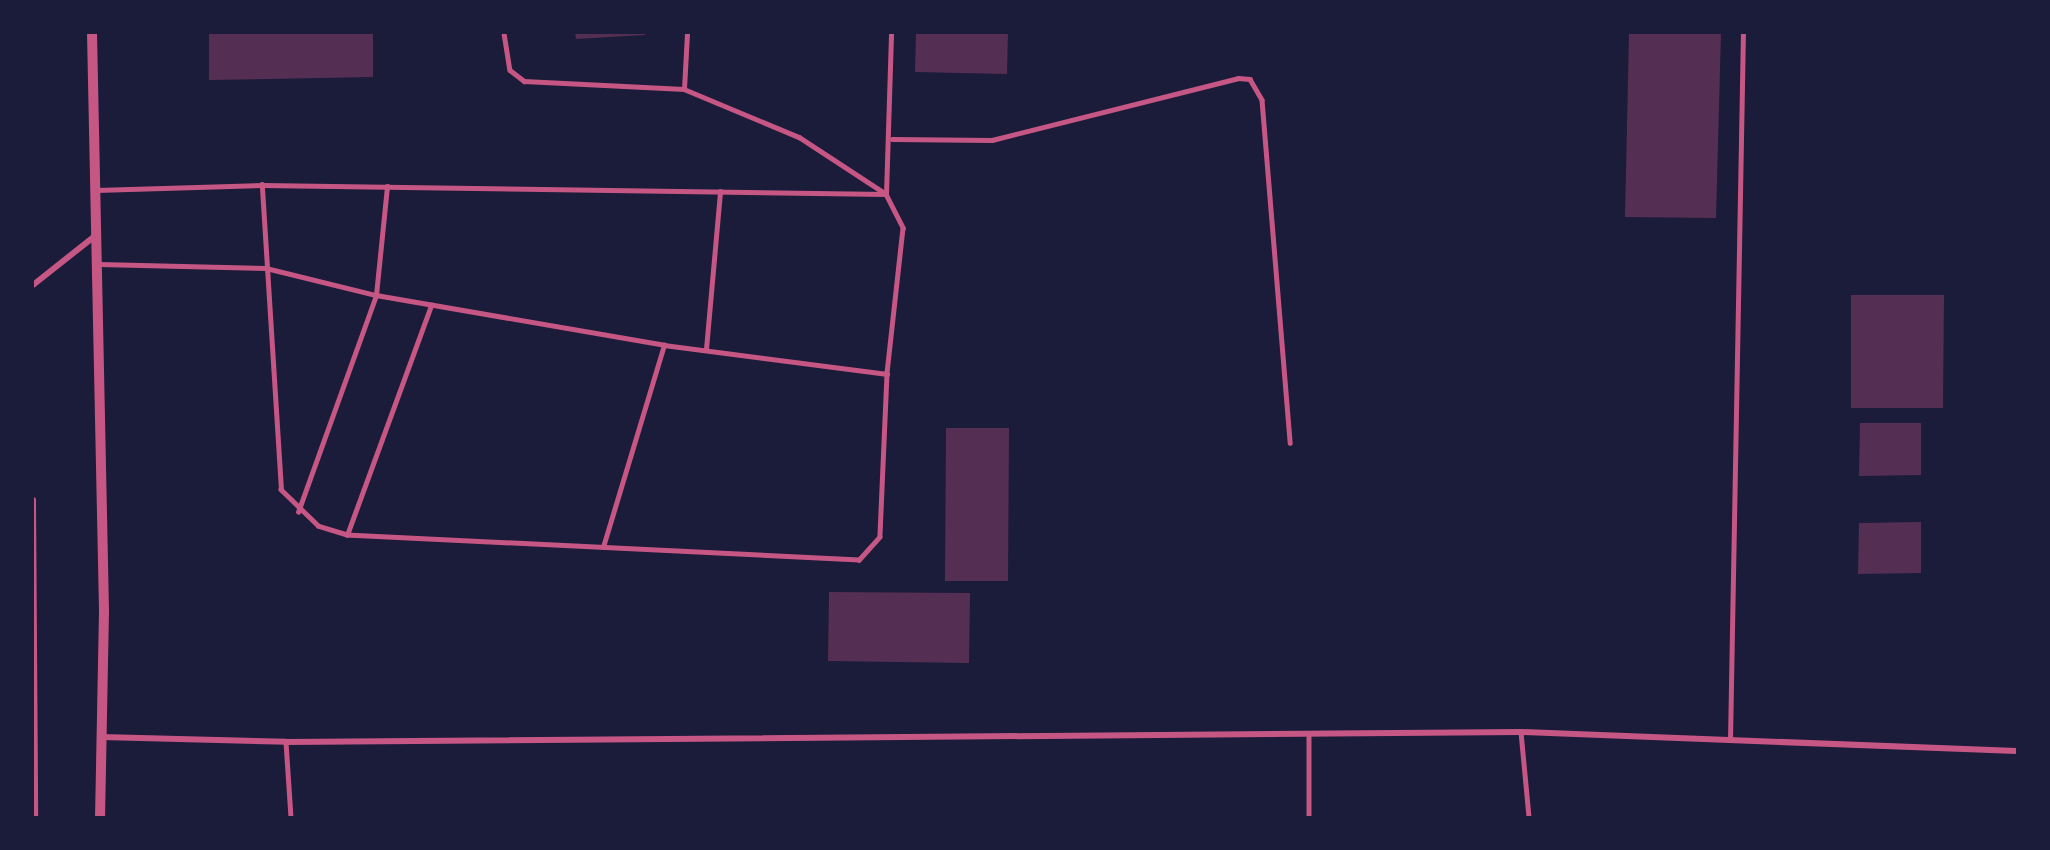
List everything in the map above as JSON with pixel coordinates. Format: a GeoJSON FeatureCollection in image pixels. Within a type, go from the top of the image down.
{"type":"FeatureCollection","features":[{"type":"Feature","properties":{"kind":"street"},"geometry":{"type":"LineString","coordinates":[[92,33],[96,235],[99,264],[104,612],[99,737],[100,817]]}},
{"type":"Feature","properties":{"kind":"street"},"geometry":{"type":"LineString","coordinates":[[33,285],[96,235]]}},
{"type":"Feature","properties":{"kind":"street"},"geometry":{"type":"LineString","coordinates":[[33,500],[35,817]]}},
{"type":"Feature","properties":{"kind":"street"},"geometry":{"type":"LineString","coordinates":[[99,737],[286,742],[1521,732],[2017,751]]}},
{"type":"Feature","properties":{"kind":"lane"},"geometry":{"type":"LineString","coordinates":[[262,185],[281,490],[298,512],[318,526],[347,535],[859,560],[880,537],[887,374],[903,228],[886,194],[799,137],[684,89],[524,81],[510,70],[504,33]]}},
{"type":"Feature","properties":{"kind":"lane"},"geometry":{"type":"LineString","coordinates":[[684,89],[687,33]]}},
{"type":"Feature","properties":{"kind":"lane"},"geometry":{"type":"LineString","coordinates":[[886,194],[892,139],[891,33]]}},
{"type":"Feature","properties":{"kind":"lane"},"geometry":{"type":"LineString","coordinates":[[1730,740],[1743,33]]}},
{"type":"Feature","properties":{"kind":"lane"},"geometry":{"type":"LineString","coordinates":[[892,139],[992,140],[1238,78],[1250,80],[1262,100],[1290,443]]}},
{"type":"Feature","properties":{"kind":"lane"},"geometry":{"type":"LineString","coordinates":[[96,190],[262,185],[886,194]]}},
{"type":"Feature","properties":{"kind":"lane"},"geometry":{"type":"LineString","coordinates":[[298,512],[376,296],[387,187]]}},
{"type":"Feature","properties":{"kind":"lane"},"geometry":{"type":"LineString","coordinates":[[706,349],[720,192]]}},
{"type":"Feature","properties":{"kind":"lane"},"geometry":{"type":"LineString","coordinates":[[99,264],[266,268],[376,296],[664,345],[887,374]]}},
{"type":"Feature","properties":{"kind":"lane"},"geometry":{"type":"LineString","coordinates":[[347,535],[431,305]]}},
{"type":"Feature","properties":{"kind":"lane"},"geometry":{"type":"LineString","coordinates":[[603,547],[664,345]]}},
{"type":"Feature","properties":{"kind":"lane"},"geometry":{"type":"LineString","coordinates":[[1521,732],[1529,817]]}},
{"type":"Feature","properties":{"kind":"lane"},"geometry":{"type":"LineString","coordinates":[[1309,735],[1309,817]]}},
{"type":"Feature","properties":{"kind":"lane"},"geometry":{"type":"LineString","coordinates":[[286,742],[291,817]]}},
{"type":"Feature","properties":{"kind":"building"},"geometry":{"type":"Polygon","coordinates":[[[209,33],[373,33],[373,77],[209,80],[209,33]]]}},
{"type":"Feature","properties":{"kind":"building"},"geometry":{"type":"Polygon","coordinates":[[[575,33],[645,33],[645,35],[576,39],[575,33]]]}},
{"type":"Feature","properties":{"kind":"building"},"geometry":{"type":"Polygon","coordinates":[[[916,33],[1008,33],[1007,74],[915,72],[916,33]]]}},
{"type":"Feature","properties":{"kind":"building"},"geometry":{"type":"Polygon","coordinates":[[[1629,33],[1721,33],[1716,218],[1625,217],[1629,33]]]}},
{"type":"Feature","properties":{"kind":"building"},"geometry":{"type":"Polygon","coordinates":[[[1851,295],[1944,295],[1943,408],[1851,408],[1851,295]]]}},
{"type":"Feature","properties":{"kind":"building"},"geometry":{"type":"Polygon","coordinates":[[[1860,423],[1921,423],[1921,475],[1859,476],[1860,423]]]}},
{"type":"Feature","properties":{"kind":"building"},"geometry":{"type":"Polygon","coordinates":[[[946,428],[1009,428],[1008,581],[945,581],[946,428]]]}},
{"type":"Feature","properties":{"kind":"building"},"geometry":{"type":"Polygon","coordinates":[[[1921,522],[1921,573],[1858,574],[1859,523],[1921,522]]]}},
{"type":"Feature","properties":{"kind":"building"},"geometry":{"type":"Polygon","coordinates":[[[829,592],[970,593],[969,663],[828,661],[829,592]]]}}]}
